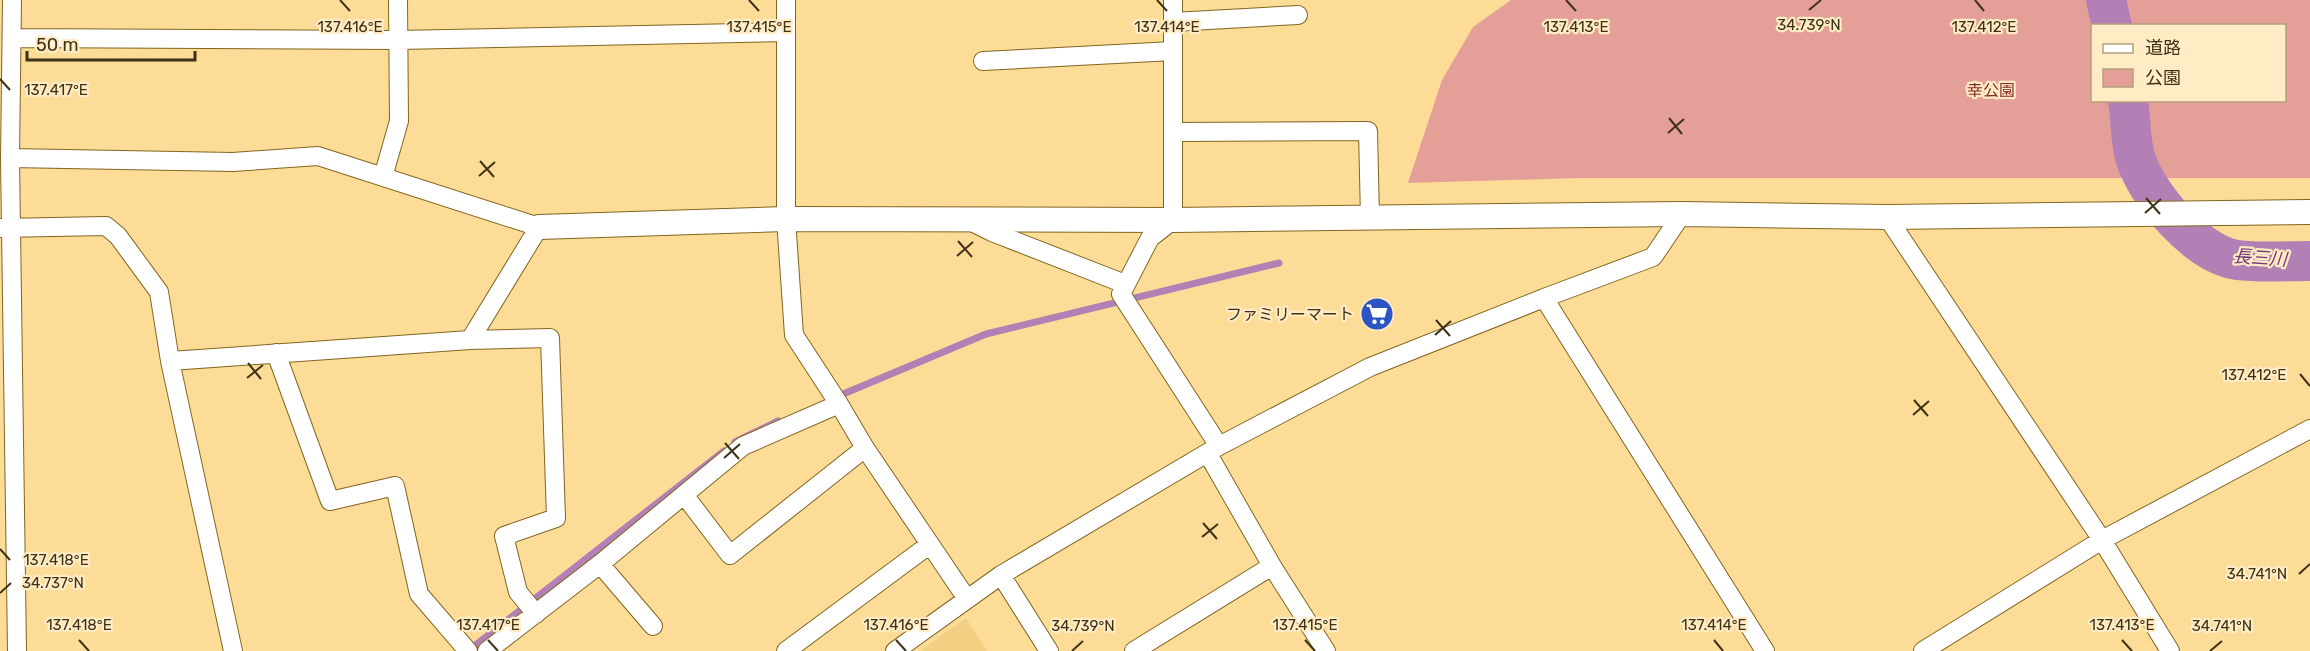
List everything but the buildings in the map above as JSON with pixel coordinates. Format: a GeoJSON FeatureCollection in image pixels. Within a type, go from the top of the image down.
{"type":"FeatureCollection","features":[{"type":"Feature","properties":{"kind":"street"},"geometry":{"type":"LineString","coordinates":[[12,0],[12,38],[6,97],[10,158],[6,228],[8,543],[17,651]]}},
{"type":"Feature","properties":{"kind":"street"},"geometry":{"type":"LineString","coordinates":[[383,177],[399,121],[398,0]]}},
{"type":"Feature","properties":{"kind":"street"},"geometry":{"type":"LineString","coordinates":[[786,0],[786,219],[794,335],[865,448],[967,598]]}},
{"type":"Feature","properties":{"kind":"street"},"geometry":{"type":"LineString","coordinates":[[1173,0],[1173,220]]}},
{"type":"Feature","properties":{"kind":"street"},"geometry":{"type":"LineString","coordinates":[[1173,22],[1298,15]]}},
{"type":"Feature","properties":{"kind":"street"},"geometry":{"type":"LineString","coordinates":[[12,38],[398,40],[786,32]]}},
{"type":"Feature","properties":{"kind":"street"},"geometry":{"type":"LineString","coordinates":[[983,61],[1173,51]]}},
{"type":"Feature","properties":{"kind":"street"},"geometry":{"type":"LineString","coordinates":[[1173,132],[1368,131],[1370,218]]}},
{"type":"Feature","properties":{"kind":"street"},"geometry":{"type":"LineString","coordinates":[[10,158],[233,162],[318,156],[539,227],[786,219],[1173,220],[1682,214],[1887,217],[2310,212]]}},
{"type":"Feature","properties":{"kind":"street"},"geometry":{"type":"LineString","coordinates":[[895,651],[1001,575],[1214,450],[1370,367],[1544,298],[1653,258],[1682,214]]}},
{"type":"Feature","properties":{"kind":"street"},"geometry":{"type":"LineString","coordinates":[[1887,217],[2102,540],[2170,651]]}},
{"type":"Feature","properties":{"kind":"street"},"geometry":{"type":"LineString","coordinates":[[968,220],[992,232],[1125,284]]}},
{"type":"Feature","properties":{"kind":"street"},"geometry":{"type":"LineString","coordinates":[[1173,220],[1150,238],[1121,294],[1214,450],[1272,566],[1326,651]]}},
{"type":"Feature","properties":{"kind":"street"},"geometry":{"type":"LineString","coordinates":[[6,228],[106,226],[118,237],[159,292],[170,361],[233,651]]}},
{"type":"Feature","properties":{"kind":"street"},"geometry":{"type":"LineString","coordinates":[[470,340],[539,227]]}},
{"type":"Feature","properties":{"kind":"street"},"geometry":{"type":"LineString","coordinates":[[1544,298],[1765,651]]}},
{"type":"Feature","properties":{"kind":"street"},"geometry":{"type":"LineString","coordinates":[[170,361],[470,340],[550,338],[556,518],[504,536],[518,592],[536,614]]}},
{"type":"Feature","properties":{"kind":"street"},"geometry":{"type":"LineString","coordinates":[[276,353],[330,501],[394,486],[419,594],[468,651]]}},
{"type":"Feature","properties":{"kind":"street"},"geometry":{"type":"LineString","coordinates":[[487,651],[600,564],[743,446],[839,404]]}},
{"type":"Feature","properties":{"kind":"street"},"geometry":{"type":"LineString","coordinates":[[1923,651],[2102,540],[2310,429]]}},
{"type":"Feature","properties":{"kind":"street"},"geometry":{"type":"LineString","coordinates":[[684,496],[730,555],[865,448]]}},
{"type":"Feature","properties":{"kind":"street"},"geometry":{"type":"LineString","coordinates":[[786,651],[929,545]]}},
{"type":"Feature","properties":{"kind":"street"},"geometry":{"type":"LineString","coordinates":[[600,564],[653,626]]}},
{"type":"Feature","properties":{"kind":"street"},"geometry":{"type":"LineString","coordinates":[[1134,651],[1272,566]]}},
{"type":"Feature","properties":{"kind":"street"},"geometry":{"type":"LineString","coordinates":[[1001,575],[1049,651]]}},
{"type":"Feature","properties":{"kind":"shaded area"},"geometry":{"type":"Polygon","coordinates":[[[966,618],[987,651],[920,651],[966,618]]]}},
{"type":"Feature","properties":{"kind":"green space","name":"幸公園"},"geometry":{"type":"Polygon","coordinates":[[[1511,0],[2310,0],[2310,178],[1580,178],[1408,183],[1442,80],[1473,27],[1511,0]]]}},
{"type":"Feature","properties":{"kind":"waterway","name":"長三川"},"geometry":{"type":"LineString","coordinates":[[2106,0],[2112,24]]}},
{"type":"Feature","properties":{"kind":"waterway","name":"長三川"},"geometry":{"type":"LineString","coordinates":[[2128,102],[2133,146],[2142,174],[2163,206],[2191,235],[2206,247],[2237,260],[2310,261]]}},
{"type":"Feature","properties":{"kind":"waterway"},"geometry":{"type":"LineString","coordinates":[[836,397],[986,334],[1279,263]]}},
{"type":"Feature","properties":{"kind":"waterway"},"geometry":{"type":"LineString","coordinates":[[735,442],[778,421]]}},
{"type":"Feature","properties":{"kind":"waterway"},"geometry":{"type":"LineString","coordinates":[[468,651],[724,451]]}},
{"type":"Feature","properties":{"kind":"place","name":"ファミリーマート"},"geometry":{"type":"Point","coordinates":[1377,314]}}]}
